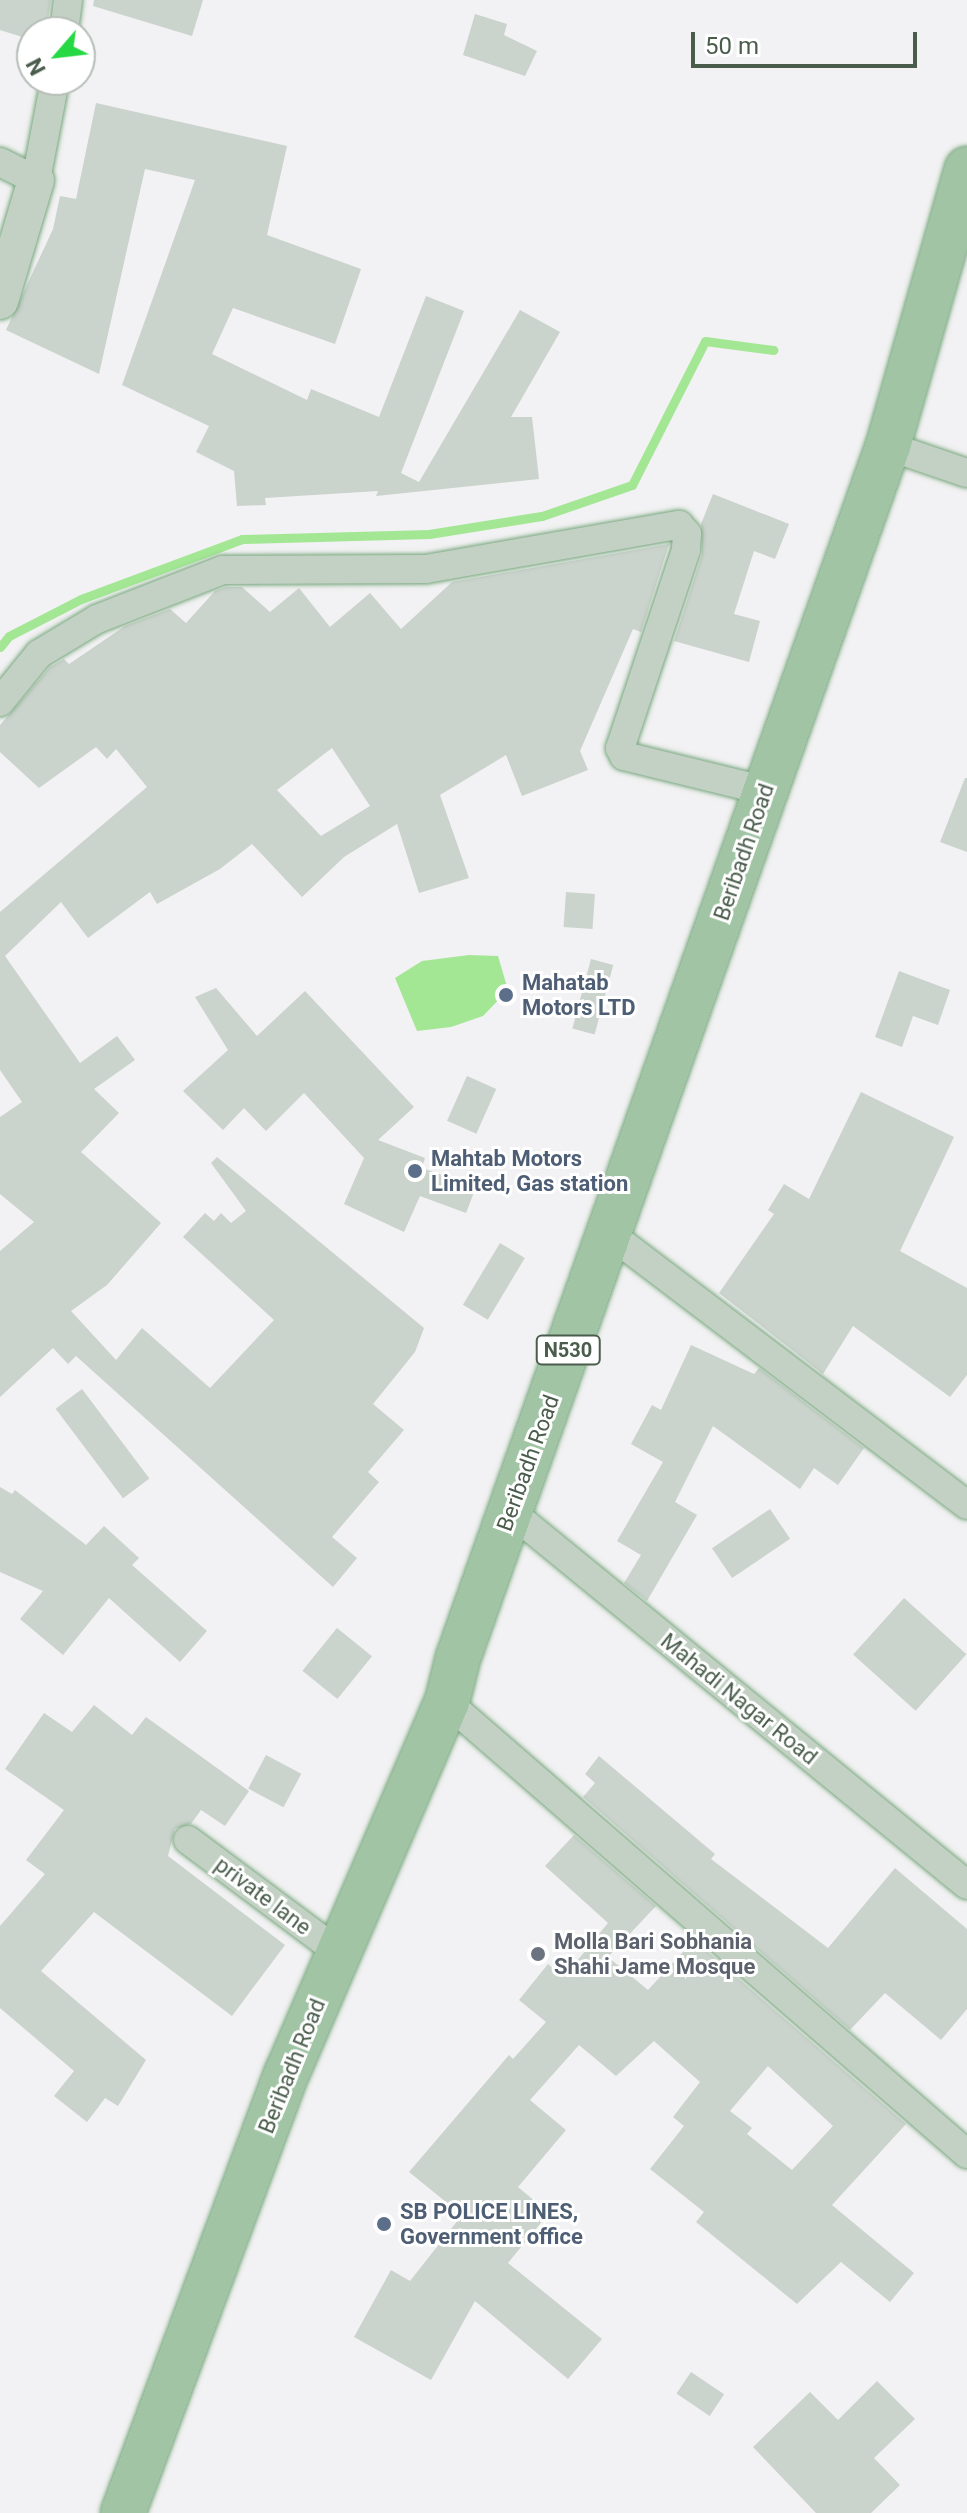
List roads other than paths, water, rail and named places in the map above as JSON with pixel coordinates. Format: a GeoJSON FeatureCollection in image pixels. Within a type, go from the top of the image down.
{"type":"FeatureCollection","features":[{"type":"Feature","properties":{"kind":"highway","name":"Beribadh Road"},"geometry":{"type":"LineString","coordinates":[[123,2513],[338,1952],[447,1702],[511,1512],[888,446],[967,169]]}},
{"type":"Feature","properties":{"kind":"street"},"geometry":{"type":"LineString","coordinates":[[0,301],[36,180],[52,96]]}},
{"type":"Feature","properties":{"kind":"street"},"geometry":{"type":"LineString","coordinates":[[0,162],[36,180]]}},
{"type":"Feature","properties":{"kind":"street"},"geometry":{"type":"LineString","coordinates":[[888,446],[967,473]]}},
{"type":"Feature","properties":{"kind":"street"},"geometry":{"type":"LineString","coordinates":[[0,702],[39,654],[97,619],[223,570],[426,569],[679,525],[687,534],[686,550],[620,748],[624,756],[766,791]]}},
{"type":"Feature","properties":{"kind":"street"},"geometry":{"type":"LineString","coordinates":[[610,1234],[967,1505]]}},
{"type":"Feature","properties":{"kind":"street","name":"Mahadi Nagar Road"},"geometry":{"type":"LineString","coordinates":[[511,1512],[967,1885]]}},
{"type":"Feature","properties":{"kind":"street"},"geometry":{"type":"LineString","coordinates":[[447,1702],[967,2154]]}},
{"type":"Feature","properties":{"kind":"street","name":"private lane"},"geometry":{"type":"LineString","coordinates":[[188,1840],[338,1952]]}},
{"type":"Feature","properties":{"kind":"waterway"},"geometry":{"type":"LineString","coordinates":[[0,647],[9,636],[81,599],[242,539],[429,534],[542,516],[632,485],[705,341],[773,350]]}},
{"type":"Feature","properties":{"kind":"place","name":"Mahatab Motors LTD"},"geometry":{"type":"Point","coordinates":[506,995]}},
{"type":"Feature","properties":{"kind":"place","name":"Mahtab Motors Limited, Gas station"},"geometry":{"type":"Point","coordinates":[415,1171]}},
{"type":"Feature","properties":{"kind":"place","name":"Molla Bari Sobhania Shahi Jame Mosque"},"geometry":{"type":"Point","coordinates":[538,1954]}},
{"type":"Feature","properties":{"kind":"place","name":"SB POLICE LINES, Government office"},"geometry":{"type":"Point","coordinates":[384,2224]}}]}
